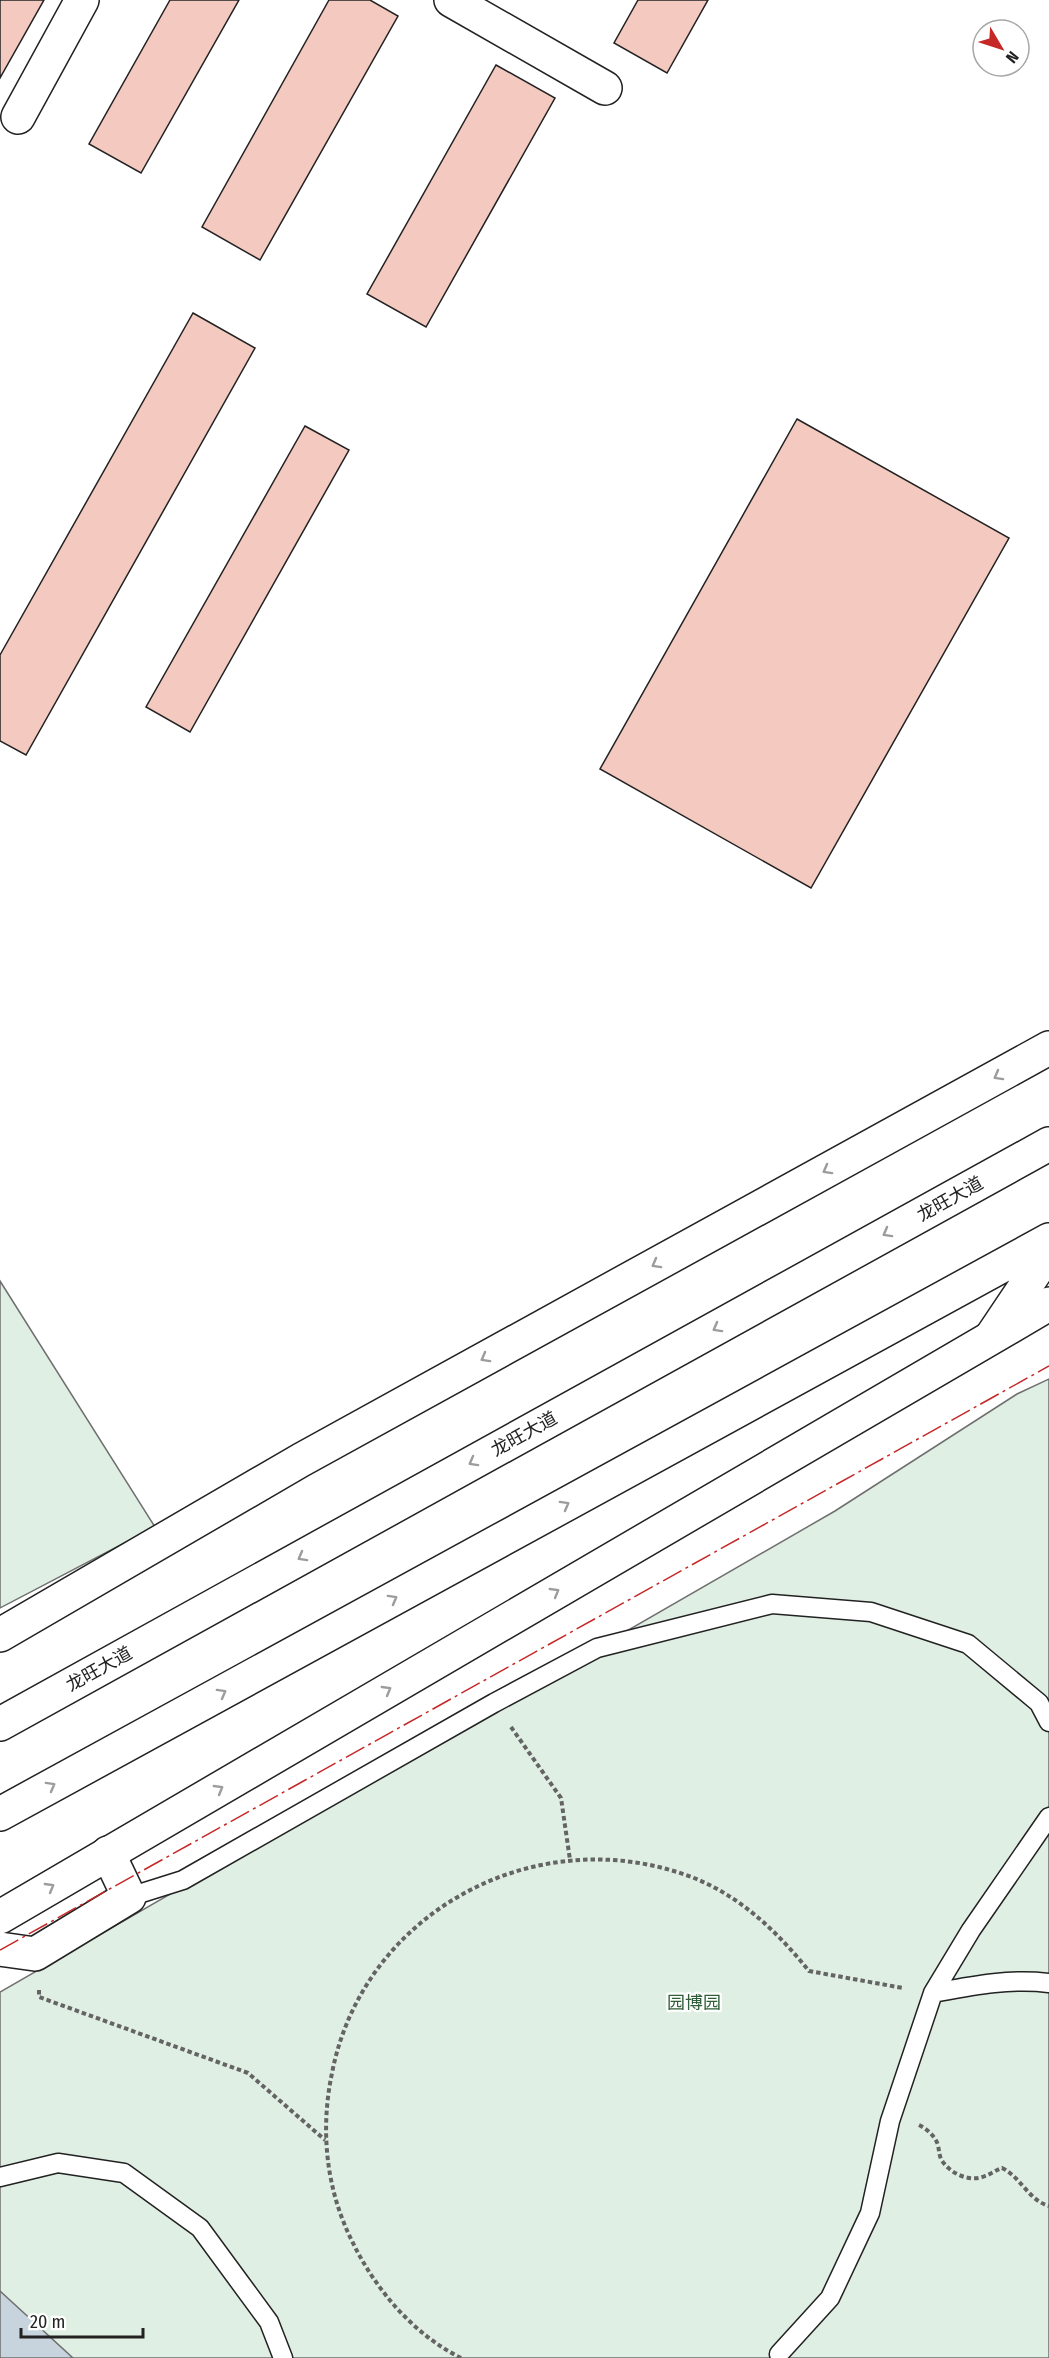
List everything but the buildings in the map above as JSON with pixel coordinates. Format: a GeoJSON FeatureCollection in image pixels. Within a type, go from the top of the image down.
{"type":"FeatureCollection","features":[{"type":"Feature","properties":{"kind":"main road"},"geometry":{"type":"LineString","coordinates":[[18,117],[82,0]]}},
{"type":"Feature","properties":{"kind":"main road"},"geometry":{"type":"LineString","coordinates":[[451,0],[605,88]]}},
{"type":"Feature","properties":{"kind":"main road"},"geometry":{"type":"LineString","coordinates":[[0,1635],[301,1460],[1049,1048]]}},
{"type":"Feature","properties":{"kind":"main road","name":"龙旺大道"},"geometry":{"type":"LineString","coordinates":[[0,1724],[1049,1144]]}},
{"type":"Feature","properties":{"kind":"main road"},"geometry":{"type":"LineString","coordinates":[[0,1814],[1049,1240]]}},
{"type":"Feature","properties":{"kind":"main road"},"geometry":{"type":"LineString","coordinates":[[992,1336],[1049,1251]]}},
{"type":"Feature","properties":{"kind":"main road"},"geometry":{"type":"LineString","coordinates":[[0,1917],[1049,1304]]}},
{"type":"Feature","properties":{"kind":"main road"},"geometry":{"type":"LineString","coordinates":[[0,1949],[35,1954],[129,1897],[108,1853]]}},
{"type":"Feature","properties":{"kind":"lane"},"geometry":{"type":"LineString","coordinates":[[129,1897],[183,1880],[494,1703],[597,1648],[772,1604],[871,1612],[968,1644],[1039,1703],[1049,1722]]}},
{"type":"Feature","properties":{"kind":"lane"},"geometry":{"type":"LineString","coordinates":[[777,2356],[830,2298],[870,2213],[891,2121],[933,1993],[971,1930],[1049,1817]]}},
{"type":"Feature","properties":{"kind":"lane"},"geometry":{"type":"LineString","coordinates":[[933,1993],[986,1983],[1026,1981],[1049,1983]]}},
{"type":"Feature","properties":{"kind":"lane"},"geometry":{"type":"LineString","coordinates":[[0,2177],[58,2163],[124,2173],[200,2228],[269,2322],[283,2358]]}},
{"type":"Feature","properties":{"kind":"path"},"geometry":{"type":"LineString","coordinates":[[494,1703],[561,1798],[570,1860]]}},
{"type":"Feature","properties":{"kind":"path"},"geometry":{"type":"LineString","coordinates":[[461,2358],[418,2329],[388,2298],[363,2264],[341,2214],[331,2184],[326,2141],[327,2098],[335,2056],[346,2025],[370,1978],[397,1944],[426,1918],[459,1895],[494,1878],[532,1866],[570,1860],[610,1859],[649,1865],[687,1875],[722,1892],[755,1914],[784,1940],[809,1971],[933,1993]]}},
{"type":"Feature","properties":{"kind":"path"},"geometry":{"type":"LineString","coordinates":[[35,1954],[39,1997],[248,2073],[326,2141]]}},
{"type":"Feature","properties":{"kind":"path"},"geometry":{"type":"LineString","coordinates":[[891,2121],[922,2126],[938,2144],[940,2157],[950,2170],[973,2179],[985,2177],[1002,2168],[1016,2177],[1018,2183],[1042,2204],[1049,2206]]}},
{"type":"Feature","properties":{"kind":"green space"},"geometry":{"type":"Polygon","coordinates":[[[0,1281],[155,1527],[0,1608],[0,1281]]]}},
{"type":"Feature","properties":{"kind":"green space","name":"园博园"},"geometry":{"type":"Polygon","coordinates":[[[1049,1379],[1049,2358],[0,2358],[0,1992],[835,1511],[1017,1394],[1049,1379]]]}},
{"type":"Feature","properties":{"kind":"shaded area"},"geometry":{"type":"Polygon","coordinates":[[[0,2291],[73,2358],[0,2358],[0,2291]]]}},
{"type":"Feature","properties":{"kind":"power"},"geometry":{"type":"LineString","coordinates":[[0,1950],[1049,1366]]}}]}
